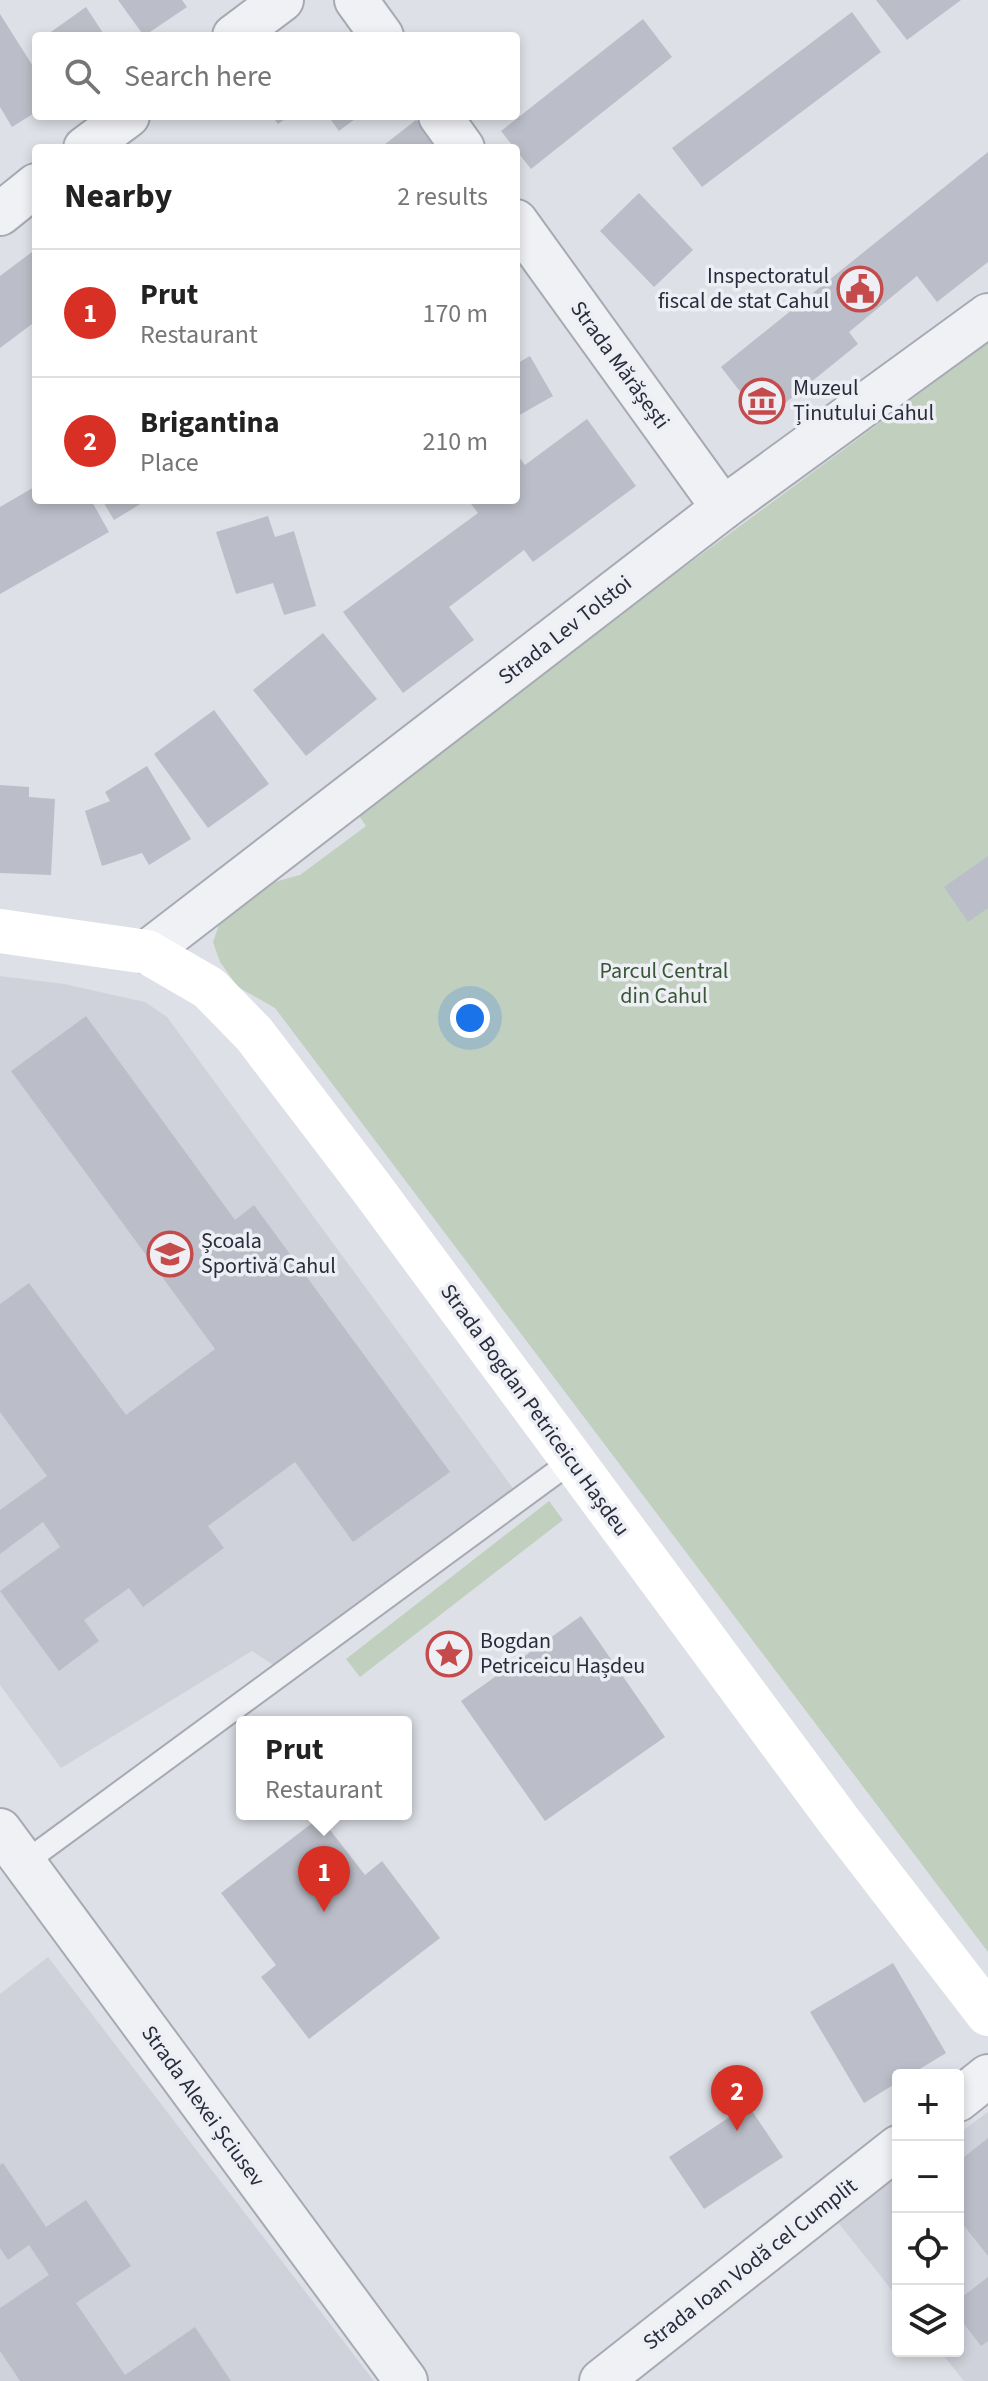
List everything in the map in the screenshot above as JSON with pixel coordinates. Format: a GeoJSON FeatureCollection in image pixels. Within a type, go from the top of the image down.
{"type":"FeatureCollection","features":[{"type":"Feature","properties":{"kind":"main road","name":"Strada Bogdan Petriceicu Hașdeu"},"geometry":{"type":"LineString","coordinates":[[0,931],[147,952],[209,988],[254,1034],[839,1821],[988,2014]]}},
{"type":"Feature","properties":{"kind":"street"},"geometry":{"type":"LineString","coordinates":[[239,32],[282,0]]}},
{"type":"Feature","properties":{"kind":"street"},"geometry":{"type":"LineString","coordinates":[[356,0],[379,32]]}},
{"type":"Feature","properties":{"kind":"street"},"geometry":{"type":"LineString","coordinates":[[90,144],[123,120]]}},
{"type":"Feature","properties":{"kind":"street"},"geometry":{"type":"LineString","coordinates":[[443,120],[460,144]]}},
{"type":"Feature","properties":{"kind":"street"},"geometry":{"type":"LineString","coordinates":[[0,214],[32,188]]}},
{"type":"Feature","properties":{"kind":"street","name":"Strada Mărășești"},"geometry":{"type":"LineString","coordinates":[[520,227],[723,508]]}},
{"type":"Feature","properties":{"kind":"street","name":"Strada Lev Tolstoi"},"geometry":{"type":"LineString","coordinates":[[147,952],[723,508],[988,315]]}},
{"type":"Feature","properties":{"kind":"street","name":"Strada Alexei Șciusev"},"geometry":{"type":"LineString","coordinates":[[0,1830],[406,2381]]}},
{"type":"Feature","properties":{"kind":"street"},"geometry":{"type":"LineString","coordinates":[[964,2095],[988,2076]]}},
{"type":"Feature","properties":{"kind":"street","name":"Strada Ioan Vodă cel Cumplit"},"geometry":{"type":"LineString","coordinates":[[601,2381],[892,2152]]}},
{"type":"Feature","properties":{"kind":"lane"},"geometry":{"type":"LineString","coordinates":[[24,1863],[573,1460]]}},
{"type":"Feature","properties":{"kind":"shaded area","name":"Școala Sportivă Cahul"},"geometry":{"type":"Polygon","coordinates":[[[0,976],[64,984],[145,1002],[167,1017],[515,1491],[278,1668],[252,1651],[61,1768],[0,1685],[0,976]]]}},
{"type":"Feature","properties":{"kind":"shaded area"},"geometry":{"type":"Polygon","coordinates":[[[48,1957],[374,2381],[0,2381],[0,1994],[48,1957]]]}},
{"type":"Feature","properties":{"kind":"shaded area"},"geometry":{"type":"Polygon","coordinates":[[[988,2112],[988,2381],[964,2381],[945,2357],[964,2357],[964,2130],[988,2112]]]}},
{"type":"Feature","properties":{"kind":"shaded area"},"geometry":{"type":"Polygon","coordinates":[[[892,2181],[892,2290],[837,2221],[892,2181]]]}},
{"type":"Feature","properties":{"kind":"green space","name":"Parcul Central din Cahul"},"geometry":{"type":"Polygon","coordinates":[[[988,343],[988,1952],[275,1008],[238,987],[220,962],[213,942],[222,916],[260,886],[300,875],[366,826],[355,810],[988,343]]]}},
{"type":"Feature","properties":{"kind":"green space"},"geometry":{"type":"Polygon","coordinates":[[[549,1501],[563,1520],[360,1677],[346,1659],[549,1501]]]}},
{"type":"Feature","properties":{"kind":"building"},"geometry":{"type":"Polygon","coordinates":[[[118,0],[182,0],[187,7],[150,32],[141,32],[118,0]]]}},
{"type":"Feature","properties":{"kind":"building"},"geometry":{"type":"Polygon","coordinates":[[[876,0],[961,0],[907,40],[876,0]]]}},
{"type":"Feature","properties":{"kind":"building"},"geometry":{"type":"Polygon","coordinates":[[[86,7],[102,32],[51,32],[86,7]]]}},
{"type":"Feature","properties":{"kind":"building"},"geometry":{"type":"Polygon","coordinates":[[[852,12],[881,52],[702,187],[672,148],[852,12]]]}},
{"type":"Feature","properties":{"kind":"building"},"geometry":{"type":"Polygon","coordinates":[[[0,14],[32,65],[32,114],[12,127],[0,107],[0,14]]]}},
{"type":"Feature","properties":{"kind":"building"},"geometry":{"type":"Polygon","coordinates":[[[643,19],[672,57],[531,169],[520,155],[520,144],[511,144],[501,131],[515,120],[520,120],[520,116],[643,19]]]}},
{"type":"Feature","properties":{"kind":"building"},"geometry":{"type":"Polygon","coordinates":[[[331,120],[354,120],[339,131],[331,120]]]}},
{"type":"Feature","properties":{"kind":"building"},"geometry":{"type":"Polygon","coordinates":[[[416,120],[435,144],[385,144],[416,120]]]}},
{"type":"Feature","properties":{"kind":"building","name":"Inspectoratul fiscal de stat Cahul"},"geometry":{"type":"Polygon","coordinates":[[[988,152],[988,262],[937,302],[917,276],[849,332],[858,344],[763,421],[721,367],[988,152]]]}},
{"type":"Feature","properties":{"kind":"building"},"geometry":{"type":"Polygon","coordinates":[[[639,193],[693,250],[654,287],[600,231],[639,193]]]}},
{"type":"Feature","properties":{"kind":"building"},"geometry":{"type":"Polygon","coordinates":[[[32,252],[32,324],[0,348],[0,276],[32,252]]]}},
{"type":"Feature","properties":{"kind":"building"},"geometry":{"type":"Polygon","coordinates":[[[530,356],[553,396],[520,415],[520,362],[530,356]]]}},
{"type":"Feature","properties":{"kind":"building"},"geometry":{"type":"Polygon","coordinates":[[[587,419],[636,486],[533,562],[524,550],[449,607],[474,640],[403,693],[343,612],[478,513],[471,504],[520,504],[520,458],[525,465],[587,419]]]}},
{"type":"Feature","properties":{"kind":"building"},"geometry":{"type":"Polygon","coordinates":[[[32,488],[32,504],[93,504],[109,532],[0,594],[0,507],[32,488]]]}},
{"type":"Feature","properties":{"kind":"building"},"geometry":{"type":"Polygon","coordinates":[[[104,504],[140,504],[114,520],[104,504]]]}},
{"type":"Feature","properties":{"kind":"building"},"geometry":{"type":"Polygon","coordinates":[[[268,516],[275,537],[294,531],[316,606],[284,615],[273,583],[236,594],[216,532],[268,516]]]}},
{"type":"Feature","properties":{"kind":"building"},"geometry":{"type":"Polygon","coordinates":[[[323,633],[377,699],[306,756],[253,690],[323,633]]]}},
{"type":"Feature","properties":{"kind":"building"},"geometry":{"type":"Polygon","coordinates":[[[214,710],[269,784],[208,828],[154,754],[214,710]]]}},
{"type":"Feature","properties":{"kind":"building"},"geometry":{"type":"Polygon","coordinates":[[[147,766],[191,839],[149,865],[142,853],[102,866],[85,811],[110,801],[105,792],[147,766]]]}},
{"type":"Feature","properties":{"kind":"building"},"geometry":{"type":"Polygon","coordinates":[[[0,785],[29,787],[29,797],[55,799],[51,875],[0,873],[0,785]]]}},
{"type":"Feature","properties":{"kind":"building"},"geometry":{"type":"Polygon","coordinates":[[[988,856],[988,908],[968,922],[944,887],[988,856]]]}},
{"type":"Feature","properties":{"kind":"building"},"geometry":{"type":"Polygon","coordinates":[[[86,1016],[235,1220],[254,1205],[450,1472],[353,1542],[295,1462],[208,1526],[224,1548],[143,1607],[129,1588],[84,1620],[99,1641],[59,1671],[0,1591],[60,1547],[43,1522],[0,1554],[0,1510],[47,1476],[0,1412],[0,1304],[29,1283],[126,1415],[215,1349],[11,1071],[86,1016]]]}},
{"type":"Feature","properties":{"kind":"building"},"geometry":{"type":"Polygon","coordinates":[[[581,1616],[665,1737],[545,1821],[461,1701],[581,1616]]]}},
{"type":"Feature","properties":{"kind":"building"},"geometry":{"type":"Polygon","coordinates":[[[316,1820],[322,1820],[365,1875],[382,1861],[440,1938],[309,2039],[261,1977],[276,1965],[221,1893],[316,1820]]]}},
{"type":"Feature","properties":{"kind":"building"},"geometry":{"type":"Polygon","coordinates":[[[893,1963],[946,2053],[920,2069],[892,2069],[892,2086],[864,2103],[810,2012],[893,1963]]]}},
{"type":"Feature","properties":{"kind":"building"},"geometry":{"type":"Polygon","coordinates":[[[748,2105],[783,2157],[704,2209],[669,2157],[748,2105]]]}},
{"type":"Feature","properties":{"kind":"building"},"geometry":{"type":"Polygon","coordinates":[[[988,2138],[988,2256],[964,2226],[964,2157],[988,2138]]]}},
{"type":"Feature","properties":{"kind":"building"},"geometry":{"type":"Polygon","coordinates":[[[3,2163],[46,2227],[86,2200],[131,2266],[76,2303],[125,2375],[195,2327],[231,2381],[20,2381],[0,2351],[0,2308],[49,2275],[29,2245],[8,2260],[0,2248],[0,2165],[3,2163]]]}},
{"type":"Feature","properties":{"kind":"building"},"geometry":{"type":"Polygon","coordinates":[[[988,2277],[988,2341],[981,2346],[964,2324],[964,2295],[988,2277]]]}},
{"type":"Feature","properties":{"kind":"place","name":"Inspectoratul fiscal de stat Cahul"},"geometry":{"type":"Point","coordinates":[860,289]}},
{"type":"Feature","properties":{"kind":"place","name":"Muzeul Ținutului Cahul"},"geometry":{"type":"Point","coordinates":[762,401]}},
{"type":"Feature","properties":{"kind":"place","name":"Școala Sportivă Cahul"},"geometry":{"type":"Point","coordinates":[170,1254]}},
{"type":"Feature","properties":{"kind":"place","name":"Bogdan Petriceicu Hașdeu"},"geometry":{"type":"Point","coordinates":[449,1654]}},
{"type":"Feature","properties":{"kind":"place","name":"Prut"},"geometry":{"type":"Point","coordinates":[324,1912]}},
{"type":"Feature","properties":{"kind":"place","name":"Brigantina"},"geometry":{"type":"Point","coordinates":[737,2131]}}]}
